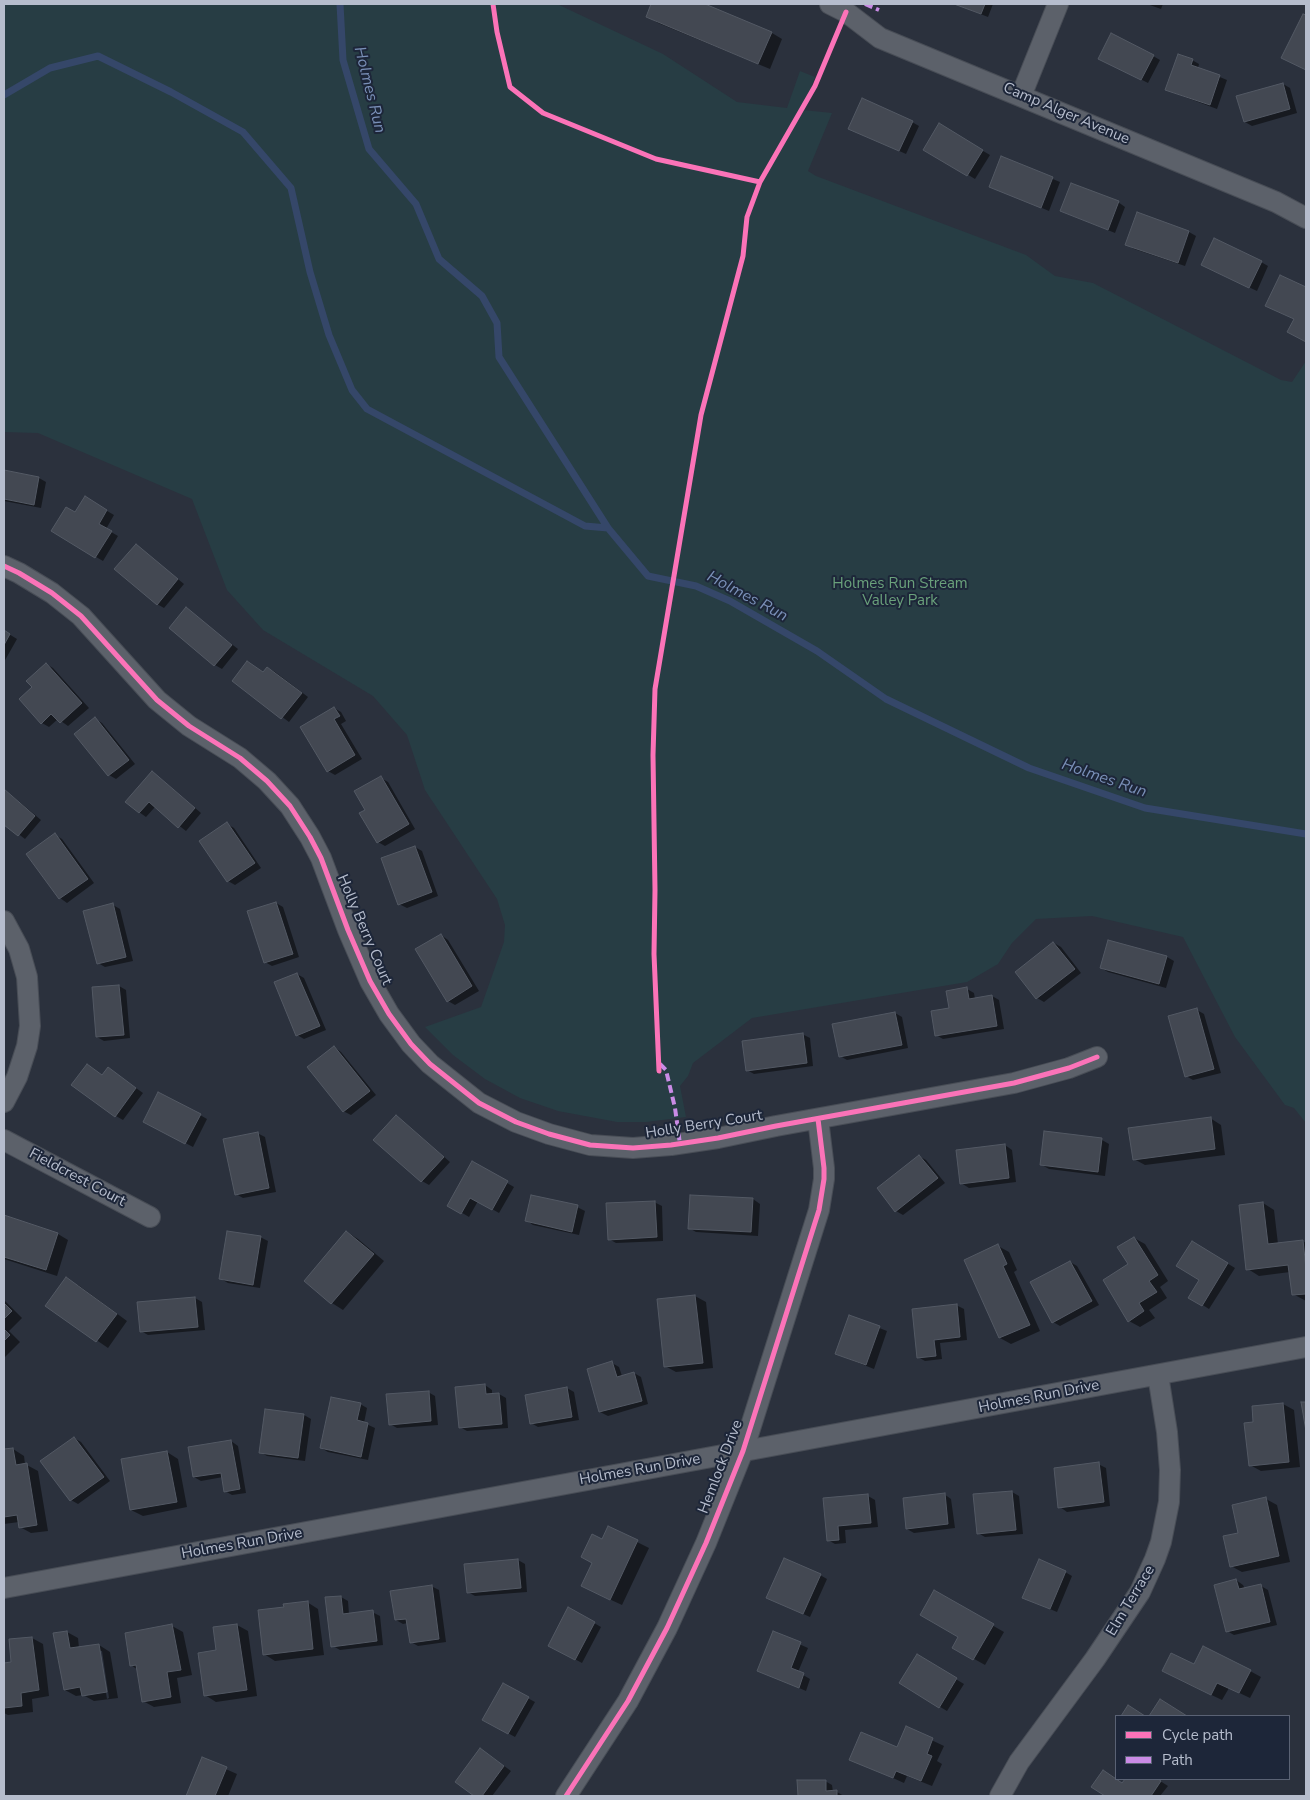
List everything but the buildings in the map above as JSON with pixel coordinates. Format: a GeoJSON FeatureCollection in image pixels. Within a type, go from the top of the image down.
{"type":"FeatureCollection","features":[{"type":"Feature","properties":{"kind":"street","name":"Camp Alger Avenue"},"geometry":{"type":"LineString","coordinates":[[830,4],[846,12],[880,38],[1305,214]]}},
{"type":"Feature","properties":{"kind":"street"},"geometry":{"type":"LineString","coordinates":[[1020,96],[1058,4]]}},
{"type":"Feature","properties":{"kind":"street","name":"Holly Berry Court"},"geometry":{"type":"LineString","coordinates":[[4,566],[19,573],[52,594],[80,616],[158,700],[189,726],[240,758],[267,781],[284,800],[310,837],[321,858],[348,930],[370,981],[389,1014],[411,1044],[430,1064],[479,1103],[516,1122],[549,1134],[590,1144],[633,1148],[671,1145],[708,1140],[1014,1084],[1069,1068],[1097,1057]]}},
{"type":"Feature","properties":{"kind":"street"},"geometry":{"type":"LineString","coordinates":[[4,921],[19,949],[27,977],[30,1026],[27,1046],[16,1077],[4,1102]]}},
{"type":"Feature","properties":{"kind":"street","name":"Hemlock Drive"},"geometry":{"type":"LineString","coordinates":[[566,1796],[628,1701],[667,1628],[706,1543],[743,1451],[819,1210],[824,1174],[818,1119]]}},
{"type":"Feature","properties":{"kind":"street","name":"Fieldcrest Court"},"geometry":{"type":"LineString","coordinates":[[4,1140],[150,1217]]}},
{"type":"Feature","properties":{"kind":"street","name":"Holmes Run Drive"},"geometry":{"type":"LineString","coordinates":[[4,1588],[1306,1347]]}},
{"type":"Feature","properties":{"kind":"street","name":"Elm Terrace"},"geometry":{"type":"LineString","coordinates":[[1000,1796],[1019,1762],[1095,1659],[1140,1592],[1156,1559],[1162,1542],[1168,1502],[1170,1470],[1167,1432],[1158,1375]]}},
{"type":"Feature","properties":{"kind":"green space","name":"Holmes Run Stream Valley Park"},"geometry":{"type":"Polygon","coordinates":[[[4,4],[557,4],[663,54],[737,102],[787,108],[800,71],[815,77],[803,110],[832,113],[808,171],[816,176],[1026,255],[1055,276],[1093,283],[1281,380],[1292,382],[1306,361],[1306,1123],[1294,1108],[1285,1105],[1235,1037],[1183,937],[1092,916],[1036,919],[1012,943],[998,964],[967,982],[752,1018],[693,1063],[688,1076],[680,1086],[686,1117],[646,1122],[617,1122],[558,1111],[520,1098],[485,1079],[453,1055],[425,1027],[481,1007],[504,942],[505,925],[497,899],[425,790],[407,735],[373,696],[263,630],[227,590],[192,499],[38,433],[4,432],[4,4]]]}},
{"type":"Feature","properties":{"kind":"waterway","name":"Holmes Run"},"geometry":{"type":"LineString","coordinates":[[340,4],[343,60],[369,149],[416,204],[439,259],[482,296],[497,323],[499,357],[608,528],[648,576],[696,586],[730,601],[817,651],[886,699],[1029,768],[1145,808],[1306,834]]}},
{"type":"Feature","properties":{"kind":"waterway"},"geometry":{"type":"LineString","coordinates":[[4,95],[50,68],[98,56],[171,92],[243,132],[291,188],[310,272],[329,335],[352,390],[367,409],[585,526],[608,528]]}},
{"type":"Feature","properties":{"kind":"marked path"},"geometry":{"type":"LineString","coordinates":[[865,4],[879,10]]}},
{"type":"Feature","properties":{"kind":"marked path"},"geometry":{"type":"LineString","coordinates":[[660,1064],[666,1070],[675,1108],[680,1144]]}},
{"type":"Feature","properties":{"kind":"cycle path"},"geometry":{"type":"LineString","coordinates":[[493,4],[497,32],[510,87],[543,113],[656,159],[760,182]]}},
{"type":"Feature","properties":{"kind":"cycle path"},"geometry":{"type":"LineString","coordinates":[[659,1071],[654,954],[653,755],[655,689],[701,415],[743,256],[747,217],[760,182],[815,86],[846,12]]}},
{"type":"Feature","properties":{"kind":"cycle path"},"geometry":{"type":"LineString","coordinates":[[4,566],[52,593],[81,616],[157,700],[189,726],[240,758],[267,781],[290,806],[321,858],[348,930],[370,981],[389,1014],[411,1044],[430,1064],[479,1103],[516,1122],[549,1134],[590,1145],[633,1148],[671,1145],[1014,1083],[1069,1068],[1097,1057]]}},
{"type":"Feature","properties":{"kind":"cycle path"},"geometry":{"type":"LineString","coordinates":[[566,1796],[628,1701],[667,1628],[706,1543],[743,1451],[819,1210],[824,1168],[818,1119]]}}]}
